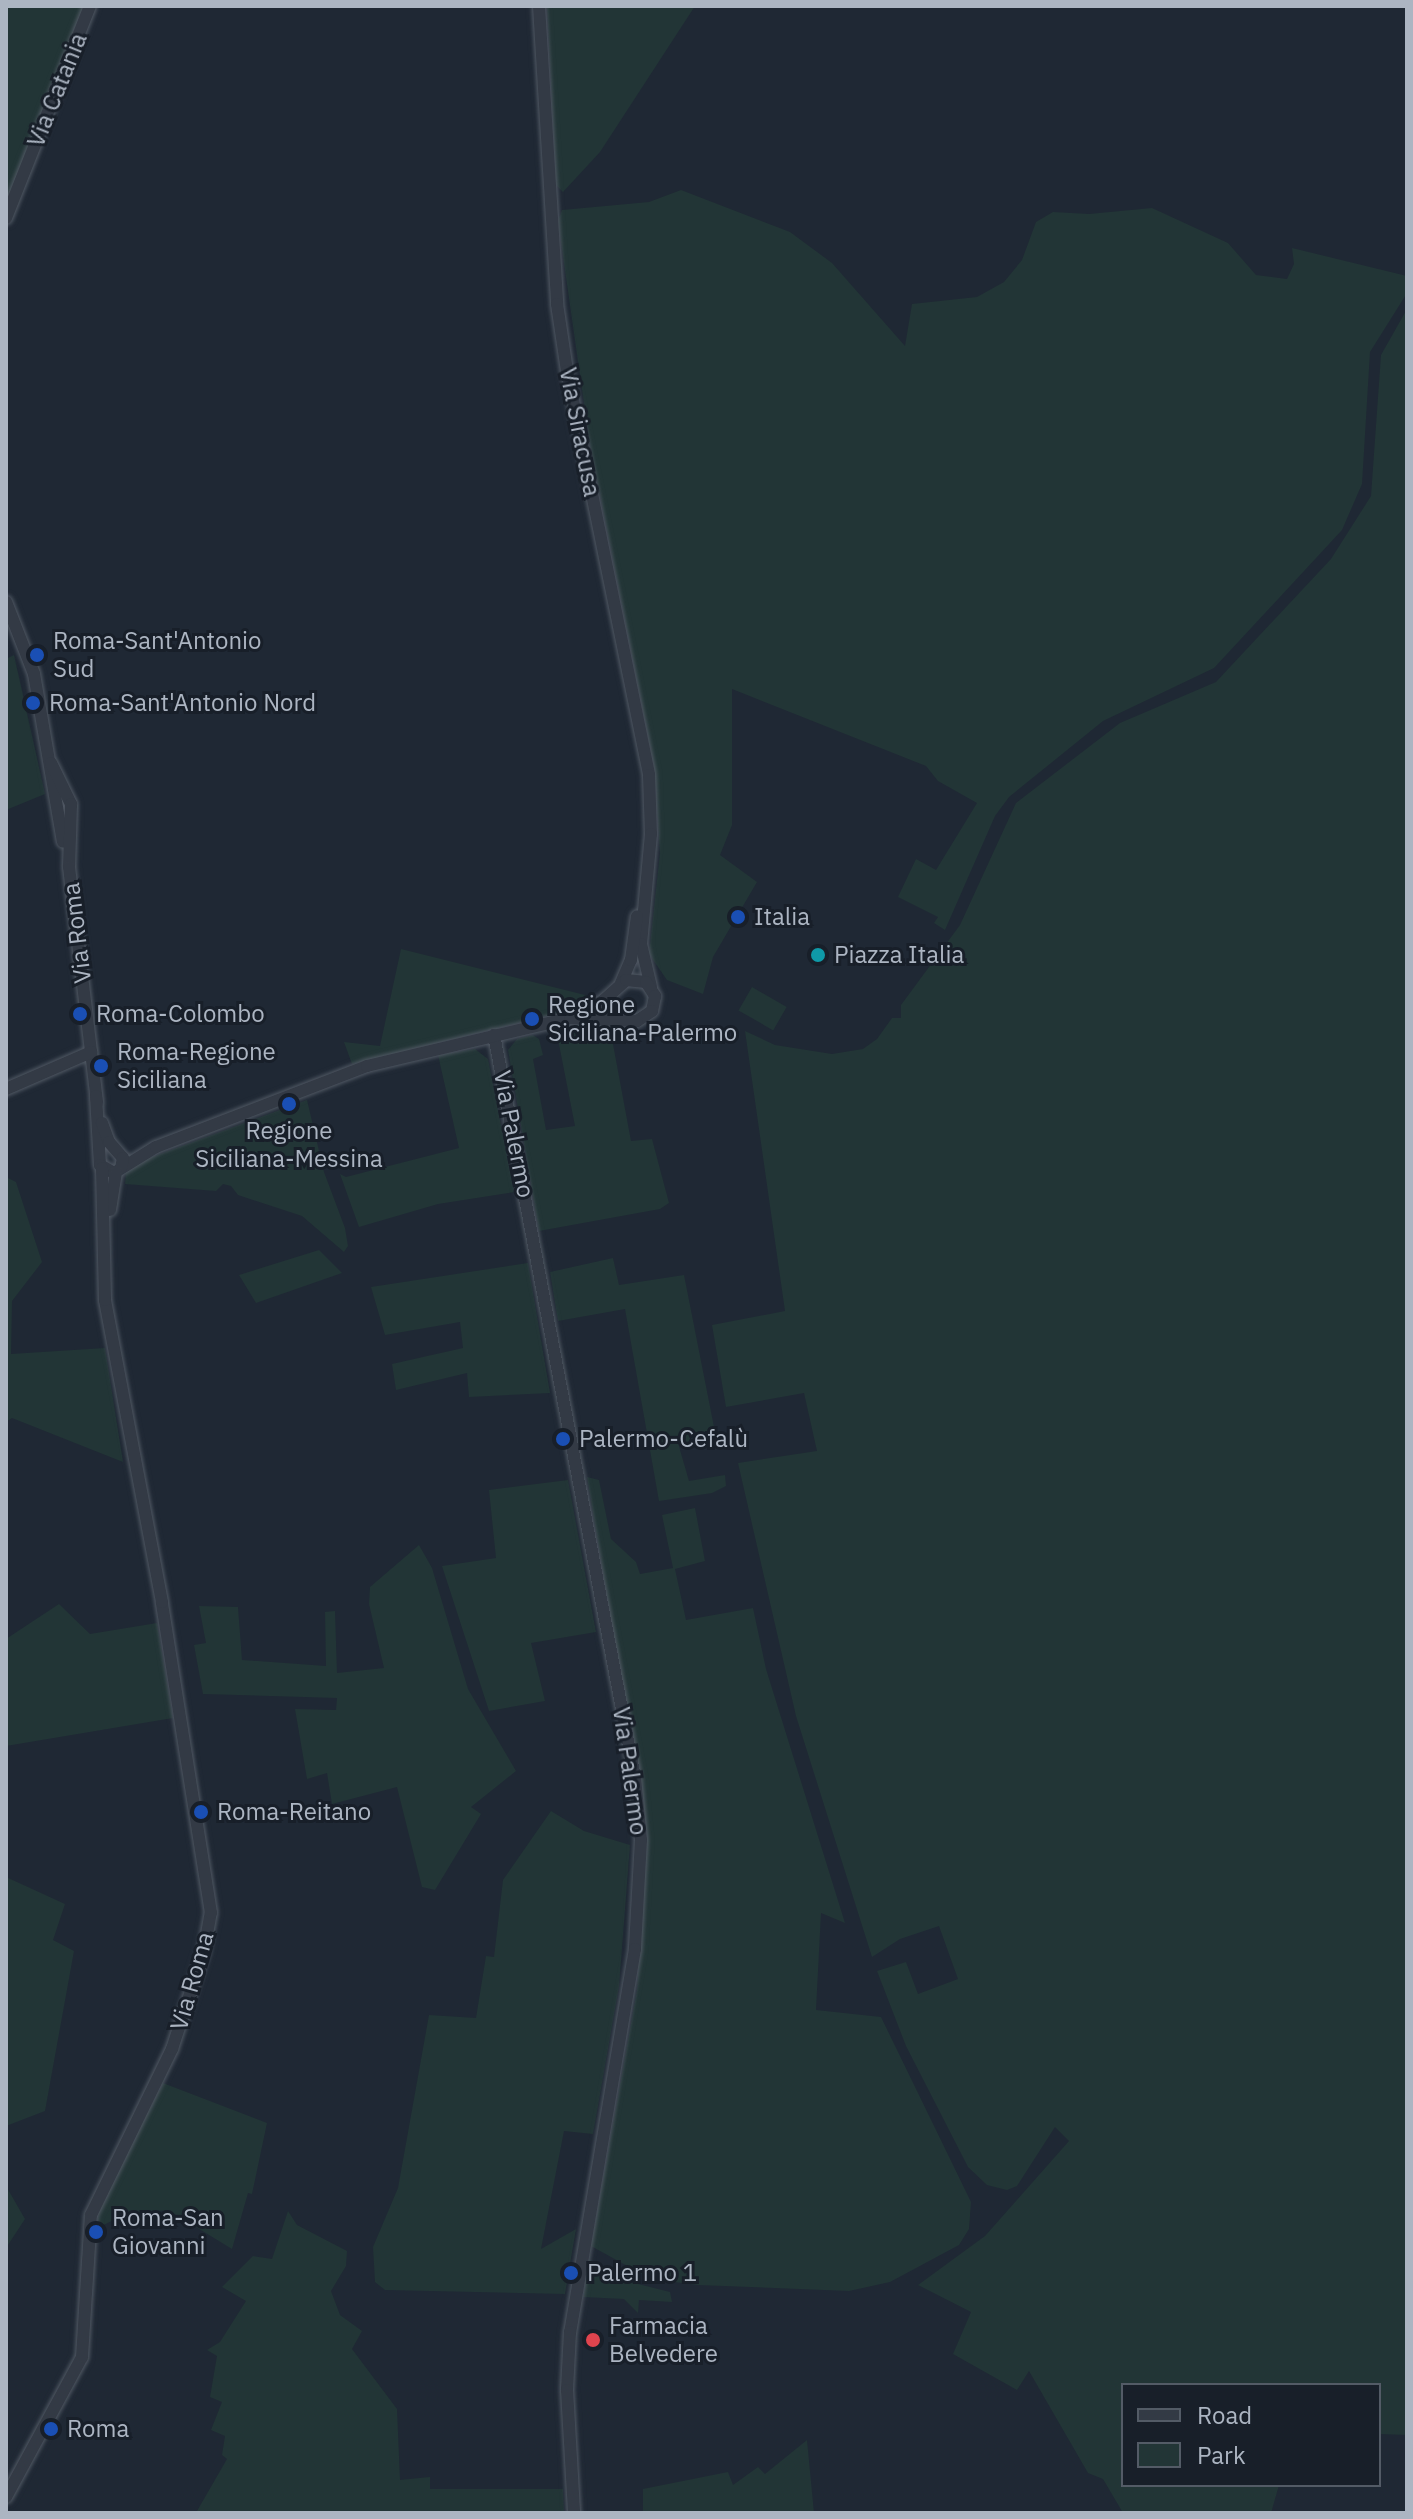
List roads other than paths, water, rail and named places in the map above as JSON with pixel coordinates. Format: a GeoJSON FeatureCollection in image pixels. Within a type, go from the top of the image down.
{"type":"FeatureCollection","features":[{"type":"Feature","properties":{"kind":"street","name":"Via Catania"},"geometry":{"type":"LineString","coordinates":[[6,218],[90,6]]}},
{"type":"Feature","properties":{"kind":"street","name":"Via Siracusa"},"geometry":{"type":"LineString","coordinates":[[539,6],[557,304],[649,775],[649,854]]}},
{"type":"Feature","properties":{"kind":"street","name":"Via Roma"},"geometry":{"type":"LineString","coordinates":[[6,602],[34,674],[61,801],[96,1096],[105,1300],[162,1602],[211,1913],[201,1962],[172,2049],[91,2215],[82,2357],[6,2497]]}},
{"type":"Feature","properties":{"kind":"street"},"geometry":{"type":"LineString","coordinates":[[156,1147],[116,1151],[101,1162],[119,1170],[156,1147],[367,1066],[570,1018],[632,1021],[652,1011],[655,1001],[641,944],[649,854]]}},
{"type":"Feature","properties":{"kind":"street"},"geometry":{"type":"LineString","coordinates":[[632,1021],[615,1008],[618,987],[631,960],[649,854]]}},
{"type":"Feature","properties":{"kind":"street"},"geometry":{"type":"LineString","coordinates":[[570,1018],[633,978],[651,987]]}},
{"type":"Feature","properties":{"kind":"street","name":"Via Palermo"},"geometry":{"type":"LineString","coordinates":[[494,1035],[635,1778],[641,1840],[635,1949],[570,2332],[567,2390],[574,2513]]}},
{"type":"Feature","properties":{"kind":"street"},"geometry":{"type":"LineString","coordinates":[[6,1089],[91,1052]]}},
{"type":"Feature","properties":{"kind":"street","name":"Via Roma"},"geometry":{"type":"LineString","coordinates":[[96,1096],[104,1132],[116,1151],[119,1170],[110,1204],[112,1337]]}},
{"type":"Feature","properties":{"kind":"place","name":"Roma-Sant'Antonio Sud"},"geometry":{"type":"Point","coordinates":[37,655]}},
{"type":"Feature","properties":{"kind":"place","name":"Roma-Sant'Antonio Nord"},"geometry":{"type":"Point","coordinates":[33,703]}},
{"type":"Feature","properties":{"kind":"place","name":"Italia"},"geometry":{"type":"Point","coordinates":[738,917]}},
{"type":"Feature","properties":{"kind":"place","name":"Piazza Italia"},"geometry":{"type":"Point","coordinates":[818,955]}},
{"type":"Feature","properties":{"kind":"place","name":"Roma-Colombo"},"geometry":{"type":"Point","coordinates":[80,1014]}},
{"type":"Feature","properties":{"kind":"place","name":"Regione Siciliana-Palermo"},"geometry":{"type":"Point","coordinates":[532,1019]}},
{"type":"Feature","properties":{"kind":"place","name":"Roma-Regione Siciliana"},"geometry":{"type":"Point","coordinates":[101,1066]}},
{"type":"Feature","properties":{"kind":"place","name":"Regione Siciliana-Messina"},"geometry":{"type":"Point","coordinates":[289,1104]}},
{"type":"Feature","properties":{"kind":"place","name":"Palermo-Cefalù"},"geometry":{"type":"Point","coordinates":[563,1439]}},
{"type":"Feature","properties":{"kind":"place","name":"Roma-Reitano"},"geometry":{"type":"Point","coordinates":[201,1812]}},
{"type":"Feature","properties":{"kind":"place","name":"Roma-San Giovanni"},"geometry":{"type":"Point","coordinates":[96,2232]}},
{"type":"Feature","properties":{"kind":"place","name":"Palermo 1"},"geometry":{"type":"Point","coordinates":[571,2273]}},
{"type":"Feature","properties":{"kind":"place","name":"Farmacia Belvedere"},"geometry":{"type":"Point","coordinates":[593,2340]}},
{"type":"Feature","properties":{"kind":"place","name":"Roma"},"geometry":{"type":"Point","coordinates":[51,2429]}}]}
